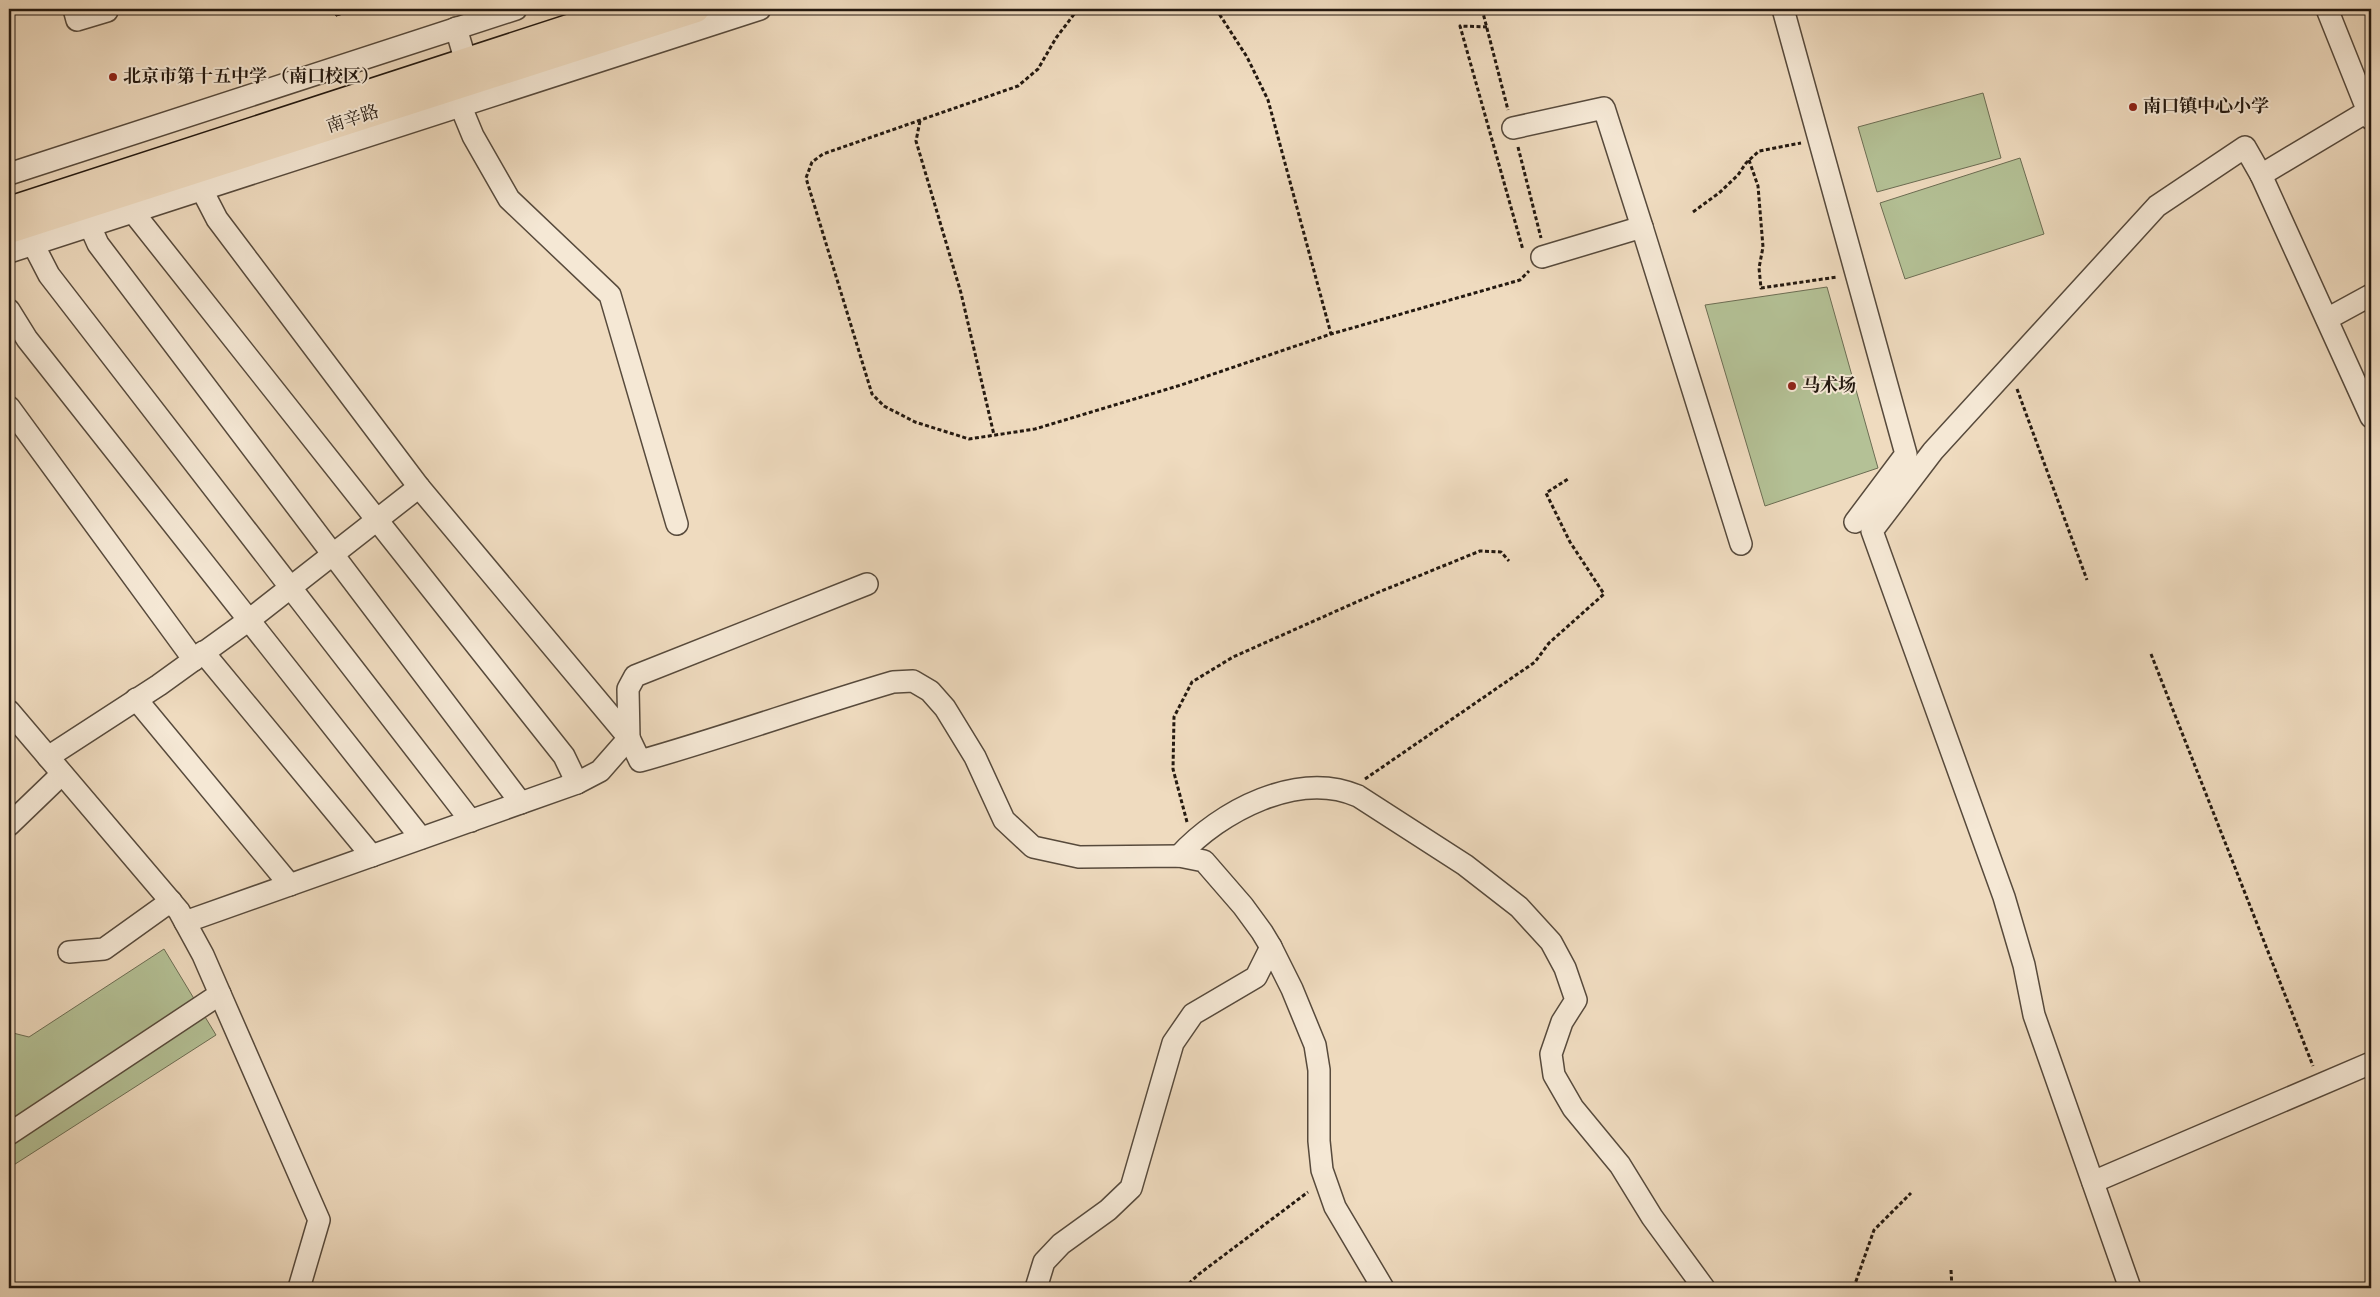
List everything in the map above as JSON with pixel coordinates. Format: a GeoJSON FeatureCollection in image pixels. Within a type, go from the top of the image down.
{"type":"FeatureCollection","features":[{"type":"Feature","properties":{"kind":"main road","name":"南辛路"},"geometry":{"type":"LineString","coordinates":[[9,210],[627,9]]}},
{"type":"Feature","properties":{"kind":"main road","name":"南辛路"},"geometry":{"type":"LineString","coordinates":[[9,230],[79,222],[404,115],[696,9]]}},
{"type":"Feature","properties":{"kind":"street"},"geometry":{"type":"LineString","coordinates":[[74,9],[77,20],[107,11],[106,9]]}},
{"type":"Feature","properties":{"kind":"street"},"geometry":{"type":"LineString","coordinates":[[9,174],[516,9]]}},
{"type":"Feature","properties":{"kind":"street"},"geometry":{"type":"LineString","coordinates":[[9,252],[32,244],[79,222],[133,212],[202,190],[404,115],[461,107],[760,9]]}},
{"type":"Feature","properties":{"kind":"street"},"geometry":{"type":"LineString","coordinates":[[1783,9],[1906,454],[1855,522]]}},
{"type":"Feature","properties":{"kind":"street"},"geometry":{"type":"LineString","coordinates":[[2261,175],[2370,115],[2327,9]]}},
{"type":"Feature","properties":{"kind":"street"},"geometry":{"type":"LineString","coordinates":[[456,28],[466,62]]}},
{"type":"Feature","properties":{"kind":"street"},"geometry":{"type":"LineString","coordinates":[[461,107],[473,136],[509,199],[610,295],[677,524]]}},
{"type":"Feature","properties":{"kind":"street"},"geometry":{"type":"LineString","coordinates":[[1512,128],[1604,108],[1740,544]]}},
{"type":"Feature","properties":{"kind":"street"},"geometry":{"type":"LineString","coordinates":[[2130,1288],[2034,1015],[2024,965],[2004,897],[1872,531],[1933,450],[2157,206],[2245,146],[2261,175],[2370,411]]}},
{"type":"Feature","properties":{"kind":"street"},"geometry":{"type":"LineString","coordinates":[[202,190],[217,219],[419,487],[629,738],[640,761],[893,682],[913,681],[930,691],[945,708],[975,757],[1004,820],[1033,847],[1079,856],[1185,849],[1204,861],[1252,919],[1271,948],[1292,989],[1315,1045],[1319,1070],[1319,1141],[1322,1170],[1335,1207],[1383,1288]]}},
{"type":"Feature","properties":{"kind":"street"},"geometry":{"type":"LineString","coordinates":[[133,212],[564,756],[577,783]]}},
{"type":"Feature","properties":{"kind":"street"},"geometry":{"type":"LineString","coordinates":[[79,222],[98,244],[521,803]]}},
{"type":"Feature","properties":{"kind":"street"},"geometry":{"type":"LineString","coordinates":[[1530,261],[1642,227]]}},
{"type":"Feature","properties":{"kind":"street"},"geometry":{"type":"LineString","coordinates":[[32,244],[49,275],[471,821]]}},
{"type":"Feature","properties":{"kind":"street"},"geometry":{"type":"LineString","coordinates":[[2326,318],[2371,295]]}},
{"type":"Feature","properties":{"kind":"street"},"geometry":{"type":"LineString","coordinates":[[9,310],[27,339],[421,838]]}},
{"type":"Feature","properties":{"kind":"street"},"geometry":{"type":"LineString","coordinates":[[9,407],[198,656],[372,856]]}},
{"type":"Feature","properties":{"kind":"street"},"geometry":{"type":"LineString","coordinates":[[48,757],[136,700],[249,620],[419,487]]}},
{"type":"Feature","properties":{"kind":"street"},"geometry":{"type":"LineString","coordinates":[[185,922],[577,783],[600,771],[629,738],[628,688],[635,676],[867,584]]}},
{"type":"Feature","properties":{"kind":"street"},"geometry":{"type":"LineString","coordinates":[[136,700],[290,885]]}},
{"type":"Feature","properties":{"kind":"street"},"geometry":{"type":"LineString","coordinates":[[9,711],[171,902],[185,922],[220,994],[319,1220],[299,1288]]}},
{"type":"Feature","properties":{"kind":"street"},"geometry":{"type":"LineString","coordinates":[[9,825],[62,774]]}},
{"type":"Feature","properties":{"kind":"street"},"geometry":{"type":"LineString","coordinates":[[1185,849],[1209,828],[1251,803],[1302,788],[1342,789],[1358,796],[1465,865],[1520,907],[1551,942],[1565,968],[1576,1000],[1562,1022],[1551,1054],[1554,1075],[1573,1108],[1620,1165],[1652,1217],[1704,1288]]}},
{"type":"Feature","properties":{"kind":"street"},"geometry":{"type":"LineString","coordinates":[[69,952],[104,949],[171,902]]}},
{"type":"Feature","properties":{"kind":"street"},"geometry":{"type":"LineString","coordinates":[[1036,1288],[1044,1262],[1061,1244],[1108,1210],[1131,1188],[1173,1043],[1193,1014],[1256,977],[1271,948]]}},
{"type":"Feature","properties":{"kind":"street"},"geometry":{"type":"LineString","coordinates":[[9,1134],[220,994]]}},
{"type":"Feature","properties":{"kind":"street"},"geometry":{"type":"LineString","coordinates":[[2093,1182],[2371,1063]]}},
{"type":"Feature","properties":{"kind":"path"},"geometry":{"type":"LineString","coordinates":[[1078,9],[1056,38],[1038,69],[1018,86],[823,154],[812,162],[806,178],[872,394],[884,406],[915,422],[969,438],[1035,429],[1181,385],[1331,334],[1520,280],[1541,237],[1482,9]]}},
{"type":"Feature","properties":{"kind":"path"},"geometry":{"type":"LineString","coordinates":[[1216,9],[1247,57],[1268,100],[1331,334]]}},
{"type":"Feature","properties":{"kind":"path"},"geometry":{"type":"LineString","coordinates":[[1486,27],[1460,26],[1530,261]]}},
{"type":"Feature","properties":{"kind":"path"},"geometry":{"type":"LineString","coordinates":[[920,120],[916,141],[962,293],[994,435]]}},
{"type":"Feature","properties":{"kind":"path"},"geometry":{"type":"LineString","coordinates":[[1693,212],[1738,176],[1749,160],[1759,151],[1818,139]]}},
{"type":"Feature","properties":{"kind":"path"},"geometry":{"type":"LineString","coordinates":[[1749,160],[1758,186],[1763,247],[1759,268],[1761,288],[1856,274]]}},
{"type":"Feature","properties":{"kind":"path"},"geometry":{"type":"LineString","coordinates":[[2009,367],[2087,580]]}},
{"type":"Feature","properties":{"kind":"path"},"geometry":{"type":"LineString","coordinates":[[1342,789],[1348,791],[1534,662],[1549,643],[1604,594],[1570,542],[1546,494],[1568,479]]}},
{"type":"Feature","properties":{"kind":"path"},"geometry":{"type":"LineString","coordinates":[[1185,849],[1173,769],[1174,717],[1192,682],[1233,657],[1379,592],[1480,551],[1501,552],[1509,561]]}},
{"type":"Feature","properties":{"kind":"path"},"geometry":{"type":"LineString","coordinates":[[2151,654],[2320,1085]]}},
{"type":"Feature","properties":{"kind":"path"},"geometry":{"type":"LineString","coordinates":[[1184,1288],[1199,1274],[1307,1194],[1322,1170]]}},
{"type":"Feature","properties":{"kind":"path"},"geometry":{"type":"LineString","coordinates":[[1856,1288],[1855,1284],[1874,1230],[1911,1193]]}},
{"type":"Feature","properties":{"kind":"path"},"geometry":{"type":"LineString","coordinates":[[1950,1270],[1952,1288]]}},
{"type":"Feature","properties":{"kind":"green space"},"geometry":{"type":"Polygon","coordinates":[[[1983,93],[2001,158],[1877,192],[1858,127],[1983,93]]]}},
{"type":"Feature","properties":{"kind":"green space"},"geometry":{"type":"Polygon","coordinates":[[[2020,158],[2044,234],[1905,279],[1880,203],[2020,158]]]}},
{"type":"Feature","properties":{"kind":"green space","name":"马术场"},"geometry":{"type":"Polygon","coordinates":[[[1827,287],[1878,468],[1765,506],[1705,305],[1827,287]]]}},
{"type":"Feature","properties":{"kind":"green space"},"geometry":{"type":"Polygon","coordinates":[[[164,949],[216,1035],[9,1168],[9,1032],[29,1037],[164,949]]]}},
{"type":"Feature","properties":{"kind":"place","name":"北京市第十五中学 （南口校区）"},"geometry":{"type":"Point","coordinates":[113,77]}},
{"type":"Feature","properties":{"kind":"place","name":"南口镇中心小学"},"geometry":{"type":"Point","coordinates":[2133,107]}},
{"type":"Feature","properties":{"kind":"place","name":"马术场"},"geometry":{"type":"Point","coordinates":[1792,386]}}]}
